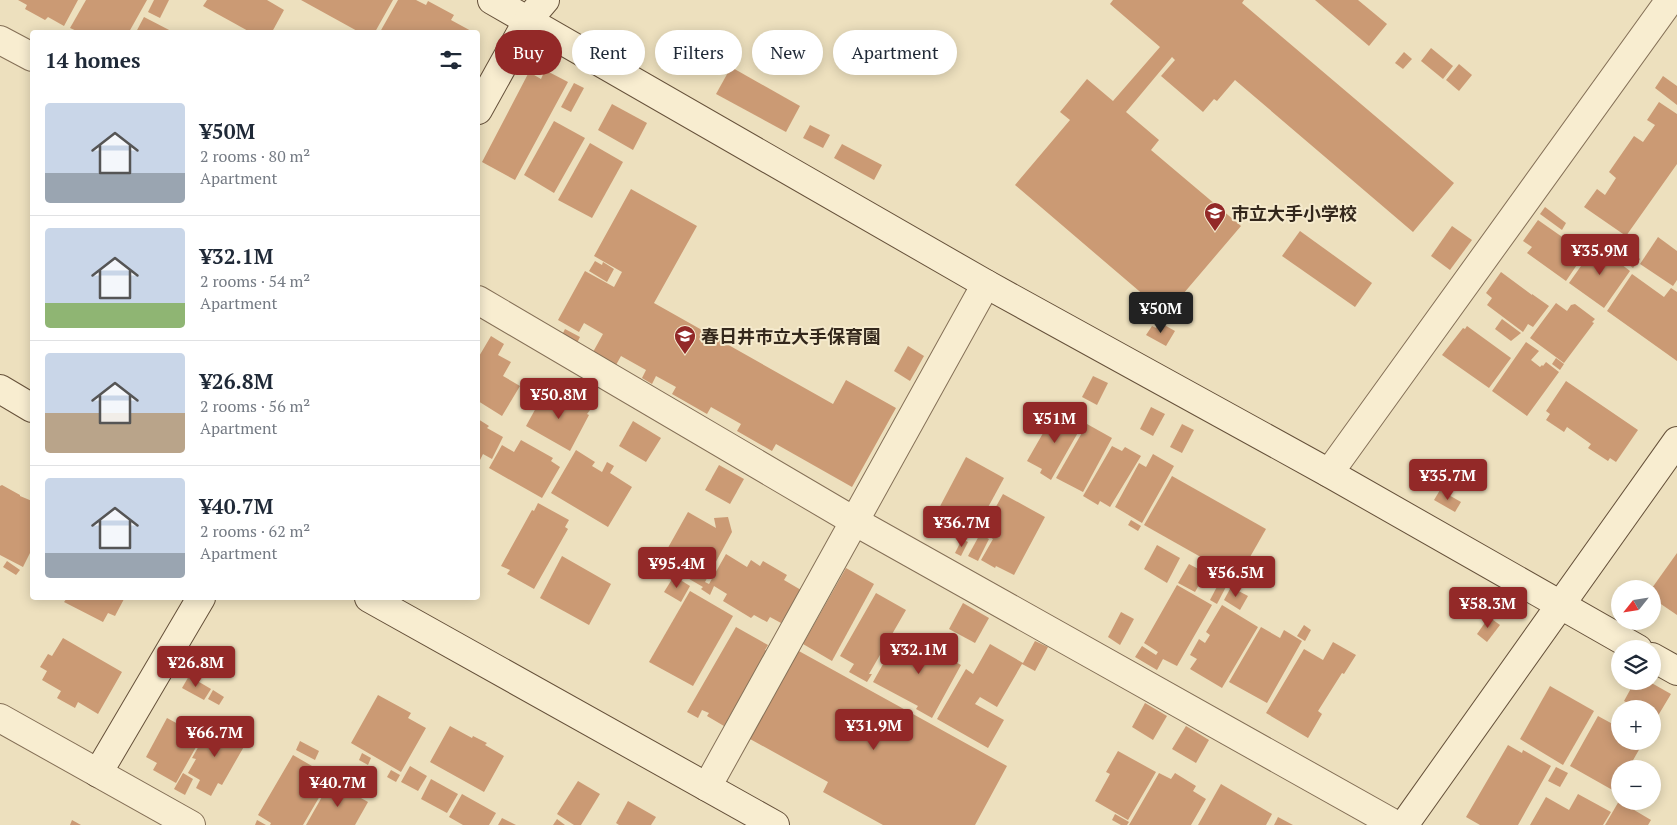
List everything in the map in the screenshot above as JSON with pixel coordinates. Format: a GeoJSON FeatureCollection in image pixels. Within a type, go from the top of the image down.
{"type":"FeatureCollection","features":[{"type":"Feature","properties":{"kind":"street"},"geometry":{"type":"LineString","coordinates":[[492,0],[536,10],[986,284],[1329,473],[1622,640]]}},
{"type":"Feature","properties":{"kind":"street"},"geometry":{"type":"LineString","coordinates":[[1329,473],[1670,0]]}},
{"type":"Feature","properties":{"kind":"street"},"geometry":{"type":"LineString","coordinates":[[480,107],[536,10]]}},
{"type":"Feature","properties":{"kind":"street"},"geometry":{"type":"LineString","coordinates":[[0,40],[30,56]]}},
{"type":"Feature","properties":{"kind":"street"},"geometry":{"type":"LineString","coordinates":[[706,787],[986,284]]}},
{"type":"Feature","properties":{"kind":"street"},"geometry":{"type":"LineString","coordinates":[[480,301],[854,521],[1396,825]]}},
{"type":"Feature","properties":{"kind":"street"},"geometry":{"type":"LineString","coordinates":[[0,389],[30,407]]}},
{"type":"Feature","properties":{"kind":"street"},"geometry":{"type":"LineString","coordinates":[[1404,825],[1677,441]]}},
{"type":"Feature","properties":{"kind":"street"},"geometry":{"type":"LineString","coordinates":[[98,773],[201,600]]}},
{"type":"Feature","properties":{"kind":"street"},"geometry":{"type":"LineString","coordinates":[[373,600],[775,825]]}},
{"type":"Feature","properties":{"kind":"street"},"geometry":{"type":"LineString","coordinates":[[1661,662],[1677,671]]}},
{"type":"Feature","properties":{"kind":"street"},"geometry":{"type":"LineString","coordinates":[[0,718],[191,825]]}},
{"type":"Feature","properties":{"kind":"building"},"geometry":{"type":"Polygon","coordinates":[[[18,0],[78,0],[64,26],[48,17],[45,20],[25,9],[27,5],[18,0]]]}},
{"type":"Feature","properties":{"kind":"building"},"geometry":{"type":"Polygon","coordinates":[[[86,0],[147,0],[130,30],[74,30],[70,28],[86,0]]]}},
{"type":"Feature","properties":{"kind":"building"},"geometry":{"type":"Polygon","coordinates":[[[154,0],[169,0],[160,18],[148,12],[154,0]]]}},
{"type":"Feature","properties":{"kind":"building"},"geometry":{"type":"Polygon","coordinates":[[[207,0],[267,0],[284,10],[273,30],[246,30],[203,6],[207,0]]]}},
{"type":"Feature","properties":{"kind":"building"},"geometry":{"type":"Polygon","coordinates":[[[301,0],[393,0],[376,30],[355,30],[301,0]]]}},
{"type":"Feature","properties":{"kind":"building"},"geometry":{"type":"Polygon","coordinates":[[[398,0],[416,0],[426,5],[428,1],[454,15],[451,20],[469,30],[381,30],[398,0]]]}},
{"type":"Feature","properties":{"kind":"building"},"geometry":{"type":"Polygon","coordinates":[[[1113,0],[1244,0],[1242,3],[1454,183],[1413,232],[1235,80],[1217,101],[1214,99],[1203,112],[1161,76],[1175,60],[1172,57],[1126,112],[1159,140],[1151,150],[1241,226],[1166,314],[1015,185],[1070,120],[1060,112],[1087,79],[1113,101],[1160,47],[1110,4],[1113,0]]]}},
{"type":"Feature","properties":{"kind":"building"},"geometry":{"type":"Polygon","coordinates":[[[1315,0],[1358,0],[1387,24],[1369,46],[1315,0]]]}},
{"type":"Feature","properties":{"kind":"building"},"geometry":{"type":"Polygon","coordinates":[[[144,17],[169,30],[137,30],[144,17]]]}},
{"type":"Feature","properties":{"kind":"building"},"geometry":{"type":"Polygon","coordinates":[[[1431,48],[1453,66],[1443,79],[1421,61],[1431,48]]]}},
{"type":"Feature","properties":{"kind":"building"},"geometry":{"type":"Polygon","coordinates":[[[1404,52],[1412,59],[1403,69],[1395,63],[1404,52]]]}},
{"type":"Feature","properties":{"kind":"building"},"geometry":{"type":"Polygon","coordinates":[[[1459,64],[1472,75],[1459,91],[1446,80],[1459,64]]]}},
{"type":"Feature","properties":{"kind":"building"},"geometry":{"type":"Polygon","coordinates":[[[742,73],[800,106],[786,132],[716,94],[727,75],[742,75],[742,73]]]}},
{"type":"Feature","properties":{"kind":"building"},"geometry":{"type":"Polygon","coordinates":[[[527,75],[534,75],[541,79],[543,75],[555,75],[568,82],[515,180],[482,162],[527,75]]]}},
{"type":"Feature","properties":{"kind":"building"},"geometry":{"type":"Polygon","coordinates":[[[1663,76],[1677,86],[1677,105],[1655,88],[1663,76]]]}},
{"type":"Feature","properties":{"kind":"building"},"geometry":{"type":"Polygon","coordinates":[[[574,83],[584,88],[571,112],[561,107],[574,83]]]}},
{"type":"Feature","properties":{"kind":"building"},"geometry":{"type":"Polygon","coordinates":[[[1659,102],[1677,114],[1677,164],[1626,236],[1584,207],[1597,189],[1605,195],[1616,178],[1609,172],[1634,136],[1643,142],[1655,125],[1647,120],[1659,102]]]}},
{"type":"Feature","properties":{"kind":"building"},"geometry":{"type":"Polygon","coordinates":[[[612,104],[647,123],[633,150],[598,130],[612,104]]]}},
{"type":"Feature","properties":{"kind":"building"},"geometry":{"type":"Polygon","coordinates":[[[554,121],[585,138],[554,193],[524,175],[554,121]]]}},
{"type":"Feature","properties":{"kind":"building"},"geometry":{"type":"Polygon","coordinates":[[[810,125],[830,135],[823,148],[803,138],[810,125]]]}},
{"type":"Feature","properties":{"kind":"building"},"geometry":{"type":"Polygon","coordinates":[[[590,143],[623,162],[592,218],[558,200],[590,143]]]}},
{"type":"Feature","properties":{"kind":"building"},"geometry":{"type":"Polygon","coordinates":[[[842,144],[882,165],[874,180],[834,158],[842,144]]]}},
{"type":"Feature","properties":{"kind":"building"},"geometry":{"type":"Polygon","coordinates":[[[631,189],[697,226],[654,303],[833,404],[846,380],[896,408],[852,487],[776,444],[772,451],[737,431],[741,424],[711,407],[707,414],[672,394],[676,387],[656,376],[652,384],[642,378],[646,370],[621,356],[616,365],[593,352],[603,334],[584,323],[579,332],[558,320],[585,271],[614,287],[622,272],[594,256],[631,189]]]}},
{"type":"Feature","properties":{"kind":"building"},"geometry":{"type":"Polygon","coordinates":[[[1545,207],[1566,223],[1562,230],[1540,214],[1545,207]]]}},
{"type":"Feature","properties":{"kind":"building"},"geometry":{"type":"Polygon","coordinates":[[[1538,220],[1585,253],[1566,281],[1527,253],[1532,247],[1523,241],[1538,220]]]}},
{"type":"Feature","properties":{"kind":"building"},"geometry":{"type":"Polygon","coordinates":[[[1452,226],[1472,240],[1450,270],[1431,256],[1452,226]]]}},
{"type":"Feature","properties":{"kind":"building"},"geometry":{"type":"Polygon","coordinates":[[[1300,231],[1372,283],[1355,307],[1282,256],[1300,231]]]}},
{"type":"Feature","properties":{"kind":"building"},"geometry":{"type":"Polygon","coordinates":[[[1658,237],[1677,251],[1677,280],[1673,286],[1640,264],[1658,237]]]}},
{"type":"Feature","properties":{"kind":"building"},"geometry":{"type":"Polygon","coordinates":[[[1605,247],[1610,251],[1608,254],[1630,271],[1604,308],[1569,283],[1593,249],[1605,247]]]}},
{"type":"Feature","properties":{"kind":"building"},"geometry":{"type":"Polygon","coordinates":[[[1635,255],[1640,259],[1633,268],[1628,264],[1635,255]]]}},
{"type":"Feature","properties":{"kind":"building"},"geometry":{"type":"Polygon","coordinates":[[[595,261],[602,265],[603,262],[614,269],[607,282],[589,271],[595,261]]]}},
{"type":"Feature","properties":{"kind":"building"},"geometry":{"type":"Polygon","coordinates":[[[1501,272],[1549,306],[1533,327],[1528,324],[1523,332],[1487,305],[1492,298],[1486,293],[1501,272]]]}},
{"type":"Feature","properties":{"kind":"building"},"geometry":{"type":"Polygon","coordinates":[[[1632,274],[1664,297],[1671,288],[1677,292],[1677,361],[1607,311],[1632,274]]]}},
{"type":"Feature","properties":{"kind":"building"},"geometry":{"type":"Polygon","coordinates":[[[1556,303],[1567,311],[1571,305],[1575,304],[1595,319],[1564,363],[1530,338],[1556,303]]]}},
{"type":"Feature","properties":{"kind":"building"},"geometry":{"type":"Polygon","coordinates":[[[1502,319],[1521,333],[1511,341],[1495,329],[1502,319]]]}},
{"type":"Feature","properties":{"kind":"building"},"geometry":{"type":"Polygon","coordinates":[[[1159,322],[1175,331],[1166,346],[1146,335],[1152,326],[1156,328],[1159,322]]]}},
{"type":"Feature","properties":{"kind":"building"},"geometry":{"type":"Polygon","coordinates":[[[1467,326],[1511,358],[1489,388],[1442,355],[1463,328],[1465,329],[1467,326]]]}},
{"type":"Feature","properties":{"kind":"building"},"geometry":{"type":"Polygon","coordinates":[[[565,329],[580,337],[577,343],[562,335],[565,329]]]}},
{"type":"Feature","properties":{"kind":"building"},"geometry":{"type":"Polygon","coordinates":[[[491,336],[504,344],[498,355],[511,362],[503,376],[520,386],[502,416],[480,402],[480,355],[491,336]]]}},
{"type":"Feature","properties":{"kind":"building"},"geometry":{"type":"Polygon","coordinates":[[[1526,342],[1539,351],[1531,360],[1540,367],[1546,362],[1559,372],[1527,416],[1492,391],[1526,342]]]}},
{"type":"Feature","properties":{"kind":"building"},"geometry":{"type":"Polygon","coordinates":[[[908,346],[924,356],[910,381],[894,371],[908,346]]]}},
{"type":"Feature","properties":{"kind":"building"},"geometry":{"type":"Polygon","coordinates":[[[1556,358],[1564,364],[1560,370],[1552,364],[1556,358]]]}},
{"type":"Feature","properties":{"kind":"building"},"geometry":{"type":"Polygon","coordinates":[[[1093,376],[1108,383],[1097,405],[1082,397],[1093,376]]]}},
{"type":"Feature","properties":{"kind":"building"},"geometry":{"type":"Polygon","coordinates":[[[1566,381],[1638,430],[1616,462],[1610,458],[1608,461],[1588,448],[1591,444],[1567,427],[1564,432],[1546,420],[1550,414],[1546,411],[1566,381]]]}},
{"type":"Feature","properties":{"kind":"building"},"geometry":{"type":"Polygon","coordinates":[[[559,393],[590,410],[570,451],[526,426],[542,397],[551,402],[554,396],[557,397],[559,393]]]}},
{"type":"Feature","properties":{"kind":"building"},"geometry":{"type":"Polygon","coordinates":[[[1151,407],[1165,414],[1153,436],[1140,429],[1151,407]]]}},
{"type":"Feature","properties":{"kind":"building"},"geometry":{"type":"Polygon","coordinates":[[[1054,414],[1065,421],[1069,414],[1084,422],[1051,480],[1040,473],[1042,469],[1027,461],[1054,414]]]}},
{"type":"Feature","properties":{"kind":"building"},"geometry":{"type":"Polygon","coordinates":[[[480,420],[489,426],[487,428],[503,437],[492,459],[483,454],[480,460],[480,420]]]}},
{"type":"Feature","properties":{"kind":"building"},"geometry":{"type":"Polygon","coordinates":[[[633,421],[661,438],[646,462],[619,446],[633,421]]]}},
{"type":"Feature","properties":{"kind":"building"},"geometry":{"type":"Polygon","coordinates":[[[1087,424],[1112,438],[1083,492],[1056,478],[1087,424]]]}},
{"type":"Feature","properties":{"kind":"building"},"geometry":{"type":"Polygon","coordinates":[[[1182,424],[1194,430],[1182,453],[1170,447],[1182,424]]]}},
{"type":"Feature","properties":{"kind":"building"},"geometry":{"type":"Polygon","coordinates":[[[521,440],[553,458],[551,461],[560,467],[542,498],[489,468],[502,445],[514,452],[521,440]]]}},
{"type":"Feature","properties":{"kind":"building"},"geometry":{"type":"Polygon","coordinates":[[[1112,446],[1122,451],[1125,447],[1141,456],[1110,507],[1100,501],[1098,505],[1083,496],[1112,446]]]}},
{"type":"Feature","properties":{"kind":"building"},"geometry":{"type":"Polygon","coordinates":[[[576,450],[595,462],[592,466],[602,472],[607,462],[614,466],[610,473],[632,487],[608,527],[551,493],[576,450]]]}},
{"type":"Feature","properties":{"kind":"building"},"geometry":{"type":"Polygon","coordinates":[[[1153,454],[1174,466],[1142,523],[1115,507],[1139,463],[1146,467],[1153,454]]]}},
{"type":"Feature","properties":{"kind":"building"},"geometry":{"type":"Polygon","coordinates":[[[966,457],[1004,478],[974,533],[937,512],[966,457]]]}},
{"type":"Feature","properties":{"kind":"building"},"geometry":{"type":"Polygon","coordinates":[[[719,465],[744,479],[730,504],[705,490],[719,465]]]}},
{"type":"Feature","properties":{"kind":"building"},"geometry":{"type":"Polygon","coordinates":[[[1172,476],[1266,529],[1238,578],[1144,525],[1172,476]]]}},
{"type":"Feature","properties":{"kind":"building"},"geometry":{"type":"Polygon","coordinates":[[[2,485],[30,500],[30,553],[23,567],[0,555],[0,486],[2,485]]]}},
{"type":"Feature","properties":{"kind":"building"},"geometry":{"type":"Polygon","coordinates":[[[1440,490],[1461,502],[1455,512],[1434,500],[1440,490]]]}},
{"type":"Feature","properties":{"kind":"building"},"geometry":{"type":"Polygon","coordinates":[[[1003,494],[1045,517],[1014,575],[981,560],[993,539],[982,532],[1003,494]]]}},
{"type":"Feature","properties":{"kind":"building"},"geometry":{"type":"Polygon","coordinates":[[[538,503],[569,520],[565,527],[568,529],[534,589],[507,574],[510,570],[501,566],[532,510],[534,511],[538,503]]]}},
{"type":"Feature","properties":{"kind":"building"},"geometry":{"type":"Polygon","coordinates":[[[688,512],[716,528],[714,518],[728,517],[732,532],[705,582],[709,584],[726,554],[747,567],[751,560],[760,566],[763,561],[787,575],[784,580],[801,590],[781,623],[770,617],[767,622],[754,615],[751,618],[723,601],[727,594],[714,586],[710,595],[701,589],[703,587],[660,562],[688,512]]]}},
{"type":"Feature","properties":{"kind":"building"},"geometry":{"type":"Polygon","coordinates":[[[1131,520],[1141,526],[1138,531],[1128,525],[1131,520]]]}},
{"type":"Feature","properties":{"kind":"building"},"geometry":{"type":"Polygon","coordinates":[[[980,534],[989,539],[978,561],[968,556],[980,534]]]}},
{"type":"Feature","properties":{"kind":"building"},"geometry":{"type":"Polygon","coordinates":[[[962,539],[968,542],[961,556],[955,553],[962,539]]]}},
{"type":"Feature","properties":{"kind":"building"},"geometry":{"type":"Polygon","coordinates":[[[1157,545],[1180,558],[1167,583],[1144,569],[1157,545]]]}},
{"type":"Feature","properties":{"kind":"building"},"geometry":{"type":"Polygon","coordinates":[[[1677,553],[1677,615],[1661,604],[1661,580],[1658,580],[1677,553]]]}},
{"type":"Feature","properties":{"kind":"building"},"geometry":{"type":"Polygon","coordinates":[[[562,556],[611,584],[589,625],[540,598],[562,556]]]}},
{"type":"Feature","properties":{"kind":"building"},"geometry":{"type":"Polygon","coordinates":[[[7,561],[20,570],[16,575],[3,567],[7,561]]]}},
{"type":"Feature","properties":{"kind":"building"},"geometry":{"type":"Polygon","coordinates":[[[1189,564],[1206,573],[1195,592],[1178,583],[1189,564]]]}},
{"type":"Feature","properties":{"kind":"building"},"geometry":{"type":"Polygon","coordinates":[[[846,568],[874,584],[832,661],[803,644],[846,568]]]}},
{"type":"Feature","properties":{"kind":"building"},"geometry":{"type":"Polygon","coordinates":[[[674,576],[690,586],[681,602],[664,592],[674,576]]]}},
{"type":"Feature","properties":{"kind":"building"},"geometry":{"type":"Polygon","coordinates":[[[1221,579],[1228,583],[1217,604],[1210,600],[1221,579]]]}},
{"type":"Feature","properties":{"kind":"building"},"geometry":{"type":"Polygon","coordinates":[[[1177,585],[1212,605],[1177,666],[1163,659],[1157,670],[1135,657],[1142,646],[1156,655],[1158,652],[1144,643],[1177,585]]]}},
{"type":"Feature","properties":{"kind":"building"},"geometry":{"type":"Polygon","coordinates":[[[1231,587],[1248,596],[1240,610],[1224,600],[1231,587]]]}},
{"type":"Feature","properties":{"kind":"building"},"geometry":{"type":"Polygon","coordinates":[[[690,591],[733,616],[693,686],[649,662],[690,591]]]}},
{"type":"Feature","properties":{"kind":"building"},"geometry":{"type":"Polygon","coordinates":[[[876,593],[906,610],[869,674],[872,674],[867,682],[849,672],[854,664],[840,656],[876,593]]]}},
{"type":"Feature","properties":{"kind":"building"},"geometry":{"type":"Polygon","coordinates":[[[66,600],[123,600],[115,616],[108,613],[103,622],[64,602],[66,600]]]}},
{"type":"Feature","properties":{"kind":"building"},"geometry":{"type":"Polygon","coordinates":[[[963,603],[989,618],[975,643],[949,629],[963,603]]]}},
{"type":"Feature","properties":{"kind":"building"},"geometry":{"type":"Polygon","coordinates":[[[1222,605],[1258,627],[1222,688],[1190,669],[1197,659],[1190,655],[1199,639],[1205,643],[1210,635],[1206,632],[1222,605]]]}},
{"type":"Feature","properties":{"kind":"building"},"geometry":{"type":"Polygon","coordinates":[[[1121,612],[1134,619],[1120,645],[1108,637],[1121,612]]]}},
{"type":"Feature","properties":{"kind":"building"},"geometry":{"type":"Polygon","coordinates":[[[1489,617],[1500,625],[1487,642],[1477,634],[1489,617]]]}},
{"type":"Feature","properties":{"kind":"building"},"geometry":{"type":"Polygon","coordinates":[[[1304,625],[1311,630],[1305,641],[1297,636],[1304,625]]]}},
{"type":"Feature","properties":{"kind":"building"},"geometry":{"type":"Polygon","coordinates":[[[736,627],[768,645],[765,650],[767,651],[724,726],[707,716],[709,713],[702,710],[698,718],[687,712],[736,627]]]}},
{"type":"Feature","properties":{"kind":"building"},"geometry":{"type":"Polygon","coordinates":[[[1261,627],[1280,638],[1284,630],[1302,641],[1267,703],[1229,682],[1261,627]]]}},
{"type":"Feature","properties":{"kind":"building"},"geometry":{"type":"Polygon","coordinates":[[[921,636],[939,646],[936,651],[961,665],[932,718],[916,709],[918,706],[873,682],[892,648],[905,655],[914,639],[918,642],[921,636]]]}},
{"type":"Feature","properties":{"kind":"building"},"geometry":{"type":"Polygon","coordinates":[[[63,638],[122,672],[98,714],[78,702],[75,708],[57,698],[61,691],[42,680],[47,671],[40,667],[48,654],[52,656],[63,638]]]}},
{"type":"Feature","properties":{"kind":"building"},"geometry":{"type":"Polygon","coordinates":[[[1035,641],[1048,647],[1035,671],[1022,664],[997,707],[980,697],[975,704],[1004,720],[988,748],[937,719],[966,669],[973,674],[990,644],[1023,663],[1035,641]]]}},
{"type":"Feature","properties":{"kind":"building"},"geometry":{"type":"Polygon","coordinates":[[[1333,642],[1356,655],[1318,711],[1322,714],[1308,738],[1266,713],[1304,649],[1323,660],[1333,642]]]}},
{"type":"Feature","properties":{"kind":"building"},"geometry":{"type":"Polygon","coordinates":[[[797,650],[1007,766],[975,825],[883,825],[823,792],[828,782],[750,739],[758,725],[756,724],[797,650]]]}},
{"type":"Feature","properties":{"kind":"building"},"geometry":{"type":"Polygon","coordinates":[[[189,676],[211,689],[204,700],[182,688],[189,676]]]}},
{"type":"Feature","properties":{"kind":"building"},"geometry":{"type":"Polygon","coordinates":[[[1550,686],[1594,711],[1563,765],[1520,739],[1550,686]]]}},
{"type":"Feature","properties":{"kind":"building"},"geometry":{"type":"Polygon","coordinates":[[[1661,688],[1671,694],[1661,711],[1661,700],[1625,700],[1630,690],[1661,690],[1661,688]]]}},
{"type":"Feature","properties":{"kind":"building"},"geometry":{"type":"Polygon","coordinates":[[[213,690],[224,697],[219,705],[208,699],[213,690]]]}},
{"type":"Feature","properties":{"kind":"building"},"geometry":{"type":"Polygon","coordinates":[[[378,695],[411,713],[408,718],[426,728],[401,772],[351,743],[378,695]]]}},
{"type":"Feature","properties":{"kind":"building"},"geometry":{"type":"Polygon","coordinates":[[[1145,703],[1167,716],[1153,740],[1132,727],[1145,703]]]}},
{"type":"Feature","properties":{"kind":"building"},"geometry":{"type":"Polygon","coordinates":[[[1598,716],[1611,723],[1611,750],[1639,750],[1633,760],[1611,760],[1611,789],[1570,766],[1598,716]]]}},
{"type":"Feature","properties":{"kind":"building"},"geometry":{"type":"Polygon","coordinates":[[[167,718],[180,725],[183,719],[205,731],[176,783],[153,770],[157,763],[146,757],[167,718]]]}},
{"type":"Feature","properties":{"kind":"building"},"geometry":{"type":"Polygon","coordinates":[[[212,723],[246,743],[222,785],[218,783],[211,796],[196,788],[200,780],[188,773],[196,759],[192,758],[212,723]]]}},
{"type":"Feature","properties":{"kind":"building"},"geometry":{"type":"Polygon","coordinates":[[[450,726],[472,738],[473,736],[487,743],[485,745],[504,756],[484,792],[430,762],[450,726]]]}},
{"type":"Feature","properties":{"kind":"building"},"geometry":{"type":"Polygon","coordinates":[[[1186,726],[1209,740],[1196,763],[1172,749],[1186,726]]]}},
{"type":"Feature","properties":{"kind":"building"},"geometry":{"type":"Polygon","coordinates":[[[300,741],[319,751],[315,760],[296,750],[300,741]]]}},
{"type":"Feature","properties":{"kind":"building"},"geometry":{"type":"Polygon","coordinates":[[[1508,745],[1522,753],[1523,750],[1551,766],[1518,825],[1480,825],[1466,817],[1508,745]]]}},
{"type":"Feature","properties":{"kind":"building"},"geometry":{"type":"Polygon","coordinates":[[[1118,751],[1156,772],[1128,820],[1095,801],[1110,774],[1106,772],[1118,751]]]}},
{"type":"Feature","properties":{"kind":"building"},"geometry":{"type":"Polygon","coordinates":[[[362,753],[371,758],[368,765],[359,760],[362,753]]]}},
{"type":"Feature","properties":{"kind":"building"},"geometry":{"type":"Polygon","coordinates":[[[293,755],[331,777],[303,825],[270,825],[271,823],[258,815],[293,755]]]}},
{"type":"Feature","properties":{"kind":"building"},"geometry":{"type":"Polygon","coordinates":[[[410,766],[427,776],[418,791],[401,782],[410,766]]]}},
{"type":"Feature","properties":{"kind":"building"},"geometry":{"type":"Polygon","coordinates":[[[1556,767],[1568,773],[1560,787],[1548,781],[1556,767]]]}},
{"type":"Feature","properties":{"kind":"building"},"geometry":{"type":"Polygon","coordinates":[[[391,770],[400,775],[396,782],[387,777],[391,770]]]}},
{"type":"Feature","properties":{"kind":"building"},"geometry":{"type":"Polygon","coordinates":[[[183,773],[193,779],[185,795],[174,789],[183,773]]]}},
{"type":"Feature","properties":{"kind":"building"},"geometry":{"type":"Polygon","coordinates":[[[1159,773],[1171,779],[1175,773],[1196,786],[1193,791],[1206,799],[1191,825],[1129,825],[1159,773]]]}},
{"type":"Feature","properties":{"kind":"building"},"geometry":{"type":"Polygon","coordinates":[[[431,779],[458,794],[447,813],[421,799],[431,779]]]}},
{"type":"Feature","properties":{"kind":"building"},"geometry":{"type":"Polygon","coordinates":[[[331,781],[368,802],[355,825],[306,825],[331,781]]]}},
{"type":"Feature","properties":{"kind":"building"},"geometry":{"type":"Polygon","coordinates":[[[578,781],[600,794],[581,825],[574,825],[557,814],[578,781]]]}},
{"type":"Feature","properties":{"kind":"building"},"geometry":{"type":"Polygon","coordinates":[[[1221,784],[1272,814],[1266,825],[1198,825],[1221,784]]]}},
{"type":"Feature","properties":{"kind":"building"},"geometry":{"type":"Polygon","coordinates":[[[462,794],[496,813],[489,825],[463,825],[449,817],[462,794]]]}},
{"type":"Feature","properties":{"kind":"building"},"geometry":{"type":"Polygon","coordinates":[[[1578,794],[1611,812],[1603,825],[1530,825],[1546,797],[1569,810],[1578,794]]]}},
{"type":"Feature","properties":{"kind":"building"},"geometry":{"type":"Polygon","coordinates":[[[628,801],[656,817],[651,825],[619,825],[616,823],[628,801]]]}},
{"type":"Feature","properties":{"kind":"building"},"geometry":{"type":"Polygon","coordinates":[[[1614,810],[1634,810],[1651,820],[1648,825],[1605,825],[1614,810]]]}},
{"type":"Feature","properties":{"kind":"building"},"geometry":{"type":"Polygon","coordinates":[[[1115,814],[1129,822],[1127,825],[1121,825],[1112,820],[1115,814]]]}},
{"type":"Feature","properties":{"kind":"building"},"geometry":{"type":"Polygon","coordinates":[[[1278,817],[1293,825],[1274,825],[1278,817]]]}},
{"type":"Feature","properties":{"kind":"building"},"geometry":{"type":"Polygon","coordinates":[[[502,818],[516,825],[498,825],[502,818]]]}},
{"type":"Feature","properties":{"kind":"building"},"geometry":{"type":"Polygon","coordinates":[[[557,819],[565,825],[553,825],[557,819]]]}},
{"type":"Feature","properties":{"kind":"building"},"geometry":{"type":"Polygon","coordinates":[[[72,820],[81,825],[70,825],[72,820]]]}},
{"type":"Feature","properties":{"kind":"building"},"geometry":{"type":"Polygon","coordinates":[[[257,820],[266,825],[255,825],[257,820]]]}},
{"type":"Feature","properties":{"kind":"place","name":"市立大手小学校"},"geometry":{"type":"Point","coordinates":[1215,232]}},
{"type":"Feature","properties":{"kind":"place","name":"春日井市立大手保育園"},"geometry":{"type":"Point","coordinates":[685,355]}}]}
